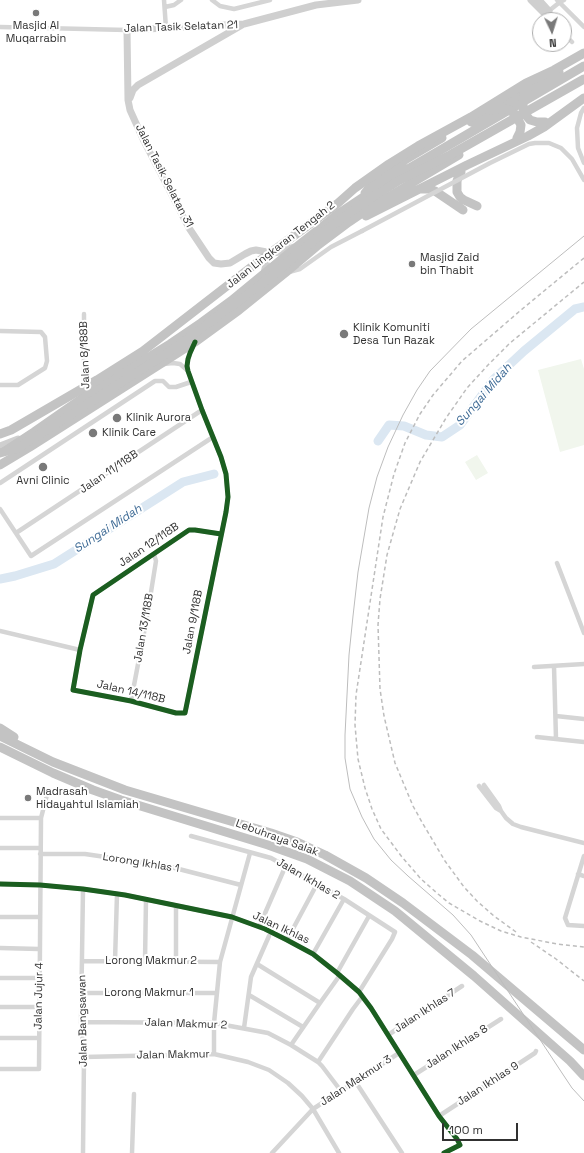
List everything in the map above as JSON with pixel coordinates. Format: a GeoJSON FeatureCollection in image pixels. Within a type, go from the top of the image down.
{"type":"FeatureCollection","features":[{"type":"Feature","properties":{"kind":"highway"},"geometry":{"type":"LineString","coordinates":[[0,434],[18,427],[143,351],[355,188],[389,164],[471,117],[526,83],[554,70],[584,53]]}},
{"type":"Feature","properties":{"kind":"highway"},"geometry":{"type":"LineString","coordinates":[[363,198],[366,190],[374,182],[405,160],[584,57]]}},
{"type":"Feature","properties":{"kind":"highway","name":"Jalan Lingkaran Tengah 2"},"geometry":{"type":"LineString","coordinates":[[0,453],[34,432],[87,395],[170,344],[201,323],[231,301],[299,244],[338,214],[386,182],[584,66]]}},
{"type":"Feature","properties":{"kind":"highway"},"geometry":{"type":"LineString","coordinates":[[0,453],[18,448],[178,346],[272,275],[326,230],[398,181],[450,155],[584,80]]}},
{"type":"Feature","properties":{"kind":"highway","name":"Jalan Lingkaran Tengah 2"},"geometry":{"type":"LineString","coordinates":[[0,465],[30,448],[195,342],[239,310],[317,246],[382,200],[584,80]]}},
{"type":"Feature","properties":{"kind":"highway"},"geometry":{"type":"LineString","coordinates":[[527,90],[524,94],[524,114],[530,120],[548,122]]}},
{"type":"Feature","properties":{"kind":"highway"},"geometry":{"type":"LineString","coordinates":[[350,222],[371,214],[528,136],[544,127],[548,122],[584,98]]}},
{"type":"Feature","properties":{"kind":"highway"},"geometry":{"type":"LineString","coordinates":[[491,110],[503,108],[509,110],[515,114],[521,125],[517,138],[506,147]]}},
{"type":"Feature","properties":{"kind":"highway"},"geometry":{"type":"LineString","coordinates":[[467,165],[459,175],[457,192],[464,200],[477,206]]}},
{"type":"Feature","properties":{"kind":"highway"},"geometry":{"type":"LineString","coordinates":[[422,188],[429,188],[435,191],[463,210]]}},
{"type":"Feature","properties":{"kind":"highway"},"geometry":{"type":"LineString","coordinates":[[0,728],[53,762]]}},
{"type":"Feature","properties":{"kind":"highway","name":"Lebuhraya Salak"},"geometry":{"type":"LineString","coordinates":[[0,736],[53,762],[125,790],[272,833],[297,842],[325,855],[366,878],[403,903],[472,955],[584,1050]]}},
{"type":"Feature","properties":{"kind":"highway","name":"Lebuhraya Salak"},"geometry":{"type":"LineString","coordinates":[[0,747],[53,773],[93,790],[121,800],[268,844],[307,859],[350,881],[395,911],[474,976],[570,1061],[584,1076]]}},
{"type":"Feature","properties":{"kind":"highway"},"geometry":{"type":"LineString","coordinates":[[0,753],[53,773]]}},
{"type":"Feature","properties":{"kind":"street"},"geometry":{"type":"LineString","coordinates":[[164,0],[166,28]]}},
{"type":"Feature","properties":{"kind":"street"},"geometry":{"type":"LineString","coordinates":[[165,7],[174,5],[181,0]]}},
{"type":"Feature","properties":{"kind":"street"},"geometry":{"type":"LineString","coordinates":[[212,0],[220,6],[234,9],[269,0]]}},
{"type":"Feature","properties":{"kind":"street","name":"Jalan Tasik Selatan 21"},"geometry":{"type":"LineString","coordinates":[[0,27],[127,30],[244,24],[316,5],[358,0]]}},
{"type":"Feature","properties":{"kind":"street"},"geometry":{"type":"LineString","coordinates":[[531,0],[546,12]]}},
{"type":"Feature","properties":{"kind":"street"},"geometry":{"type":"LineString","coordinates":[[539,0],[546,12]]}},
{"type":"Feature","properties":{"kind":"street"},"geometry":{"type":"LineString","coordinates":[[548,12],[560,1],[584,26]]}},
{"type":"Feature","properties":{"kind":"street"},"geometry":{"type":"LineString","coordinates":[[128,100],[138,84],[244,24]]}},
{"type":"Feature","properties":{"kind":"street","name":"Jalan Tasik Selatan 31"},"geometry":{"type":"LineString","coordinates":[[127,30],[128,100],[130,110],[144,141],[189,228],[209,258],[214,263],[221,264],[230,262],[252,251],[280,252],[299,244]]}},
{"type":"Feature","properties":{"kind":"street"},"geometry":{"type":"LineString","coordinates":[[584,108],[577,128],[578,148],[584,163]]}},
{"type":"Feature","properties":{"kind":"street"},"geometry":{"type":"LineString","coordinates":[[285,273],[300,269],[331,247],[362,230],[529,144],[536,142],[549,142],[561,148],[572,159],[584,180]]}},
{"type":"Feature","properties":{"kind":"street"},"geometry":{"type":"LineString","coordinates":[[264,252],[267,260],[264,273]]}},
{"type":"Feature","properties":{"kind":"street","name":"Jalan 8/188B"},"geometry":{"type":"LineString","coordinates":[[84,314],[84,384],[87,395]]}},
{"type":"Feature","properties":{"kind":"street"},"geometry":{"type":"LineString","coordinates":[[0,331],[41,332],[45,337],[47,357],[45,368],[18,385],[0,385]]}},
{"type":"Feature","properties":{"kind":"street"},"geometry":{"type":"LineString","coordinates":[[188,372],[188,359],[195,342]]}},
{"type":"Feature","properties":{"kind":"street"},"geometry":{"type":"LineString","coordinates":[[159,364],[180,364],[188,372]]}},
{"type":"Feature","properties":{"kind":"street","name":"Jalan 9/118B"},"geometry":{"type":"LineString","coordinates":[[185,713],[226,512],[228,489],[226,474],[221,457],[188,372]]}},
{"type":"Feature","properties":{"kind":"street"},"geometry":{"type":"LineString","coordinates":[[0,483],[155,381],[163,381],[169,387],[176,387],[191,382]]}},
{"type":"Feature","properties":{"kind":"street","name":"Jalan 11/118B"},"geometry":{"type":"LineString","coordinates":[[16,533],[202,410]]}},
{"type":"Feature","properties":{"kind":"street"},"geometry":{"type":"LineString","coordinates":[[0,446],[34,432]]}},
{"type":"Feature","properties":{"kind":"street"},"geometry":{"type":"LineString","coordinates":[[0,509],[31,556],[213,437]]}},
{"type":"Feature","properties":{"kind":"street","name":"Jalan 12/118B"},"geometry":{"type":"LineString","coordinates":[[80,650],[93,595],[189,530],[221,534]]}},
{"type":"Feature","properties":{"kind":"street","name":"Jalan 13/118B"},"geometry":{"type":"LineString","coordinates":[[131,701],[156,561],[154,554]]}},
{"type":"Feature","properties":{"kind":"street"},"geometry":{"type":"LineString","coordinates":[[557,563],[584,634]]}},
{"type":"Feature","properties":{"kind":"street"},"geometry":{"type":"LineString","coordinates":[[0,631],[80,650]]}},
{"type":"Feature","properties":{"kind":"street","name":"Jalan 14/118B"},"geometry":{"type":"LineString","coordinates":[[80,650],[73,690],[131,701],[176,713],[185,713]]}},
{"type":"Feature","properties":{"kind":"street"},"geometry":{"type":"LineString","coordinates":[[534,667],[584,664]]}},
{"type":"Feature","properties":{"kind":"street"},"geometry":{"type":"LineString","coordinates":[[554,666],[556,739]]}},
{"type":"Feature","properties":{"kind":"street"},"geometry":{"type":"LineString","coordinates":[[556,716],[584,719]]}},
{"type":"Feature","properties":{"kind":"street"},"geometry":{"type":"LineString","coordinates":[[537,737],[584,742]]}},
{"type":"Feature","properties":{"kind":"street"},"geometry":{"type":"LineString","coordinates":[[483,787],[499,806],[506,818],[516,825],[584,843]]}},
{"type":"Feature","properties":{"kind":"street","name":"Jalan Jujur 4"},"geometry":{"type":"LineString","coordinates":[[0,1069],[39,1069],[40,848],[41,818],[48,791]]}},
{"type":"Feature","properties":{"kind":"street"},"geometry":{"type":"LineString","coordinates":[[0,818],[41,818]]}},
{"type":"Feature","properties":{"kind":"street","name":"Jalan Ikhlas 2"},"geometry":{"type":"LineString","coordinates":[[191,836],[271,858],[286,865],[344,899],[395,932],[359,992]]}},
{"type":"Feature","properties":{"kind":"street"},"geometry":{"type":"LineString","coordinates":[[0,848],[40,848]]}},
{"type":"Feature","properties":{"kind":"street"},"geometry":{"type":"LineString","coordinates":[[214,1054],[214,1023],[220,962],[250,853]]}},
{"type":"Feature","properties":{"kind":"street","name":"Lorong Ikhlas 1"},"geometry":{"type":"LineString","coordinates":[[40,854],[85,854],[167,866],[241,885]]}},
{"type":"Feature","properties":{"kind":"street"},"geometry":{"type":"LineString","coordinates":[[584,856],[565,918],[568,925],[584,926]]}},
{"type":"Feature","properties":{"kind":"street"},"geometry":{"type":"LineString","coordinates":[[260,927],[286,865]]}},
{"type":"Feature","properties":{"kind":"street"},"geometry":{"type":"LineString","coordinates":[[578,874],[584,876]]}},
{"type":"Feature","properties":{"kind":"street","name":"Jalan Ikhlas"},"geometry":{"type":"LineString","coordinates":[[0,884],[40,884],[83,889],[146,899],[232,917],[260,927],[313,954],[359,992],[371,1008],[439,1116],[457,1139],[460,1145],[444,1153]]}},
{"type":"Feature","properties":{"kind":"street"},"geometry":{"type":"LineString","coordinates":[[287,940],[317,884]]}},
{"type":"Feature","properties":{"kind":"street","name":"Jalan Bangsawan"},"geometry":{"type":"LineString","coordinates":[[83,889],[81,1022],[84,1057],[83,1153]]}},
{"type":"Feature","properties":{"kind":"street"},"geometry":{"type":"LineString","coordinates":[[115,961],[117,894]]}},
{"type":"Feature","properties":{"kind":"street"},"geometry":{"type":"LineString","coordinates":[[145,961],[146,899]]}},
{"type":"Feature","properties":{"kind":"street"},"geometry":{"type":"LineString","coordinates":[[313,954],[344,899]]}},
{"type":"Feature","properties":{"kind":"street"},"geometry":{"type":"LineString","coordinates":[[176,906],[176,962]]}},
{"type":"Feature","properties":{"kind":"street"},"geometry":{"type":"LineString","coordinates":[[291,1045],[338,974],[370,916]]}},
{"type":"Feature","properties":{"kind":"street"},"geometry":{"type":"LineString","coordinates":[[0,917],[39,917]]}},
{"type":"Feature","properties":{"kind":"street"},"geometry":{"type":"LineString","coordinates":[[244,1028],[251,977],[269,936]]}},
{"type":"Feature","properties":{"kind":"street"},"geometry":{"type":"LineString","coordinates":[[0,948],[39,949]]}},
{"type":"Feature","properties":{"kind":"street","name":"Lorong Makmur 2"},"geometry":{"type":"LineString","coordinates":[[82,961],[220,962]]}},
{"type":"Feature","properties":{"kind":"street"},"geometry":{"type":"LineString","coordinates":[[257,964],[320,1003]]}},
{"type":"Feature","properties":{"kind":"street"},"geometry":{"type":"LineString","coordinates":[[0,978],[39,978]]}},
{"type":"Feature","properties":{"kind":"street","name":"Jalan Ikhlas 7"},"geometry":{"type":"LineString","coordinates":[[388,1035],[462,986]]}},
{"type":"Feature","properties":{"kind":"street","name":"Lorong Makmur 1"},"geometry":{"type":"LineString","coordinates":[[82,993],[217,993]]}},
{"type":"Feature","properties":{"kind":"street"},"geometry":{"type":"LineString","coordinates":[[249,995],[303,1028]]}},
{"type":"Feature","properties":{"kind":"street"},"geometry":{"type":"LineString","coordinates":[[318,1062],[352,1009],[362,997]]}},
{"type":"Feature","properties":{"kind":"street"},"geometry":{"type":"LineString","coordinates":[[0,1007],[39,1008]]}},
{"type":"Feature","properties":{"kind":"street","name":"Jalan Ikhlas 8"},"geometry":{"type":"LineString","coordinates":[[414,1075],[501,1019]]}},
{"type":"Feature","properties":{"kind":"street","name":"Jalan Makmur 2"},"geometry":{"type":"LineString","coordinates":[[81,1022],[214,1023],[268,1033],[318,1062],[341,1091]]}},
{"type":"Feature","properties":{"kind":"street"},"geometry":{"type":"LineString","coordinates":[[0,1038],[38,1038]]}},
{"type":"Feature","properties":{"kind":"street","name":"Jalan Ikhlas 9"},"geometry":{"type":"LineString","coordinates":[[439,1116],[536,1051]]}},
{"type":"Feature","properties":{"kind":"street","name":"Jalan Makmur 3"},"geometry":{"type":"LineString","coordinates":[[274,1152],[313,1109],[399,1053]]}},
{"type":"Feature","properties":{"kind":"street","name":"Jalan Makmur"},"geometry":{"type":"LineString","coordinates":[[84,1057],[214,1054],[248,1062],[269,1070],[288,1083],[302,1096],[313,1109],[339,1153]]}},
{"type":"Feature","properties":{"kind":"street"},"geometry":{"type":"LineString","coordinates":[[355,1081],[402,1153]]}},
{"type":"Feature","properties":{"kind":"street"},"geometry":{"type":"LineString","coordinates":[[132,1153],[134,1094]]}},
{"type":"Feature","properties":{"kind":"shaded area"},"geometry":{"type":"Polygon","coordinates":[[[581,359],[584,369],[584,445],[560,452],[538,370],[581,359]]]}},
{"type":"Feature","properties":{"kind":"shaded area"},"geometry":{"type":"Polygon","coordinates":[[[477,455],[488,473],[476,480],[465,462],[477,455]]]}},
{"type":"Feature","properties":{"kind":"waterway","name":"Sungai Midah"},"geometry":{"type":"LineString","coordinates":[[378,441],[389,425],[404,426],[426,435],[442,437],[460,425],[494,379],[524,351],[575,309],[584,307]]}},
{"type":"Feature","properties":{"kind":"waterway","name":"Sungai Midah"},"geometry":{"type":"LineString","coordinates":[[0,579],[54,564],[183,482],[214,474]]}},
{"type":"Feature","properties":{"kind":"tram line"},"geometry":{"type":"LineString","coordinates":[[584,236],[471,329],[430,371],[403,415],[388,447],[377,477],[369,508],[358,572],[353,616],[349,655],[345,735],[345,758],[350,789],[362,817],[374,839],[391,860],[453,915],[471,935],[572,1088],[584,1101]]}},
{"type":"Feature","properties":{"kind":"railway"},"geometry":{"type":"LineString","coordinates":[[584,258],[462,361],[433,395],[420,414],[405,443],[394,474],[383,517],[356,695],[355,725],[358,759],[372,809],[381,829],[421,879],[449,903],[501,931],[521,937],[557,944],[584,947]]}},
{"type":"Feature","properties":{"kind":"railway"},"geometry":{"type":"LineString","coordinates":[[516,932],[477,901],[464,887],[445,861],[413,806],[395,763],[384,716],[380,689],[378,625],[380,599],[387,555],[400,509],[420,462],[446,418],[467,388],[510,343],[584,282]]}},
{"type":"Feature","properties":{"kind":"railway"},"geometry":{"type":"LineString","coordinates":[[531,942],[584,981]]}},
{"type":"Feature","properties":{"kind":"cycle path"},"geometry":{"type":"LineString","coordinates":[[195,342],[188,359],[188,371],[221,457],[226,474],[228,497],[226,512],[185,713],[176,713],[131,701],[73,690],[80,650],[93,595],[189,530],[221,534]]}},
{"type":"Feature","properties":{"kind":"cycle path"},"geometry":{"type":"LineString","coordinates":[[0,884],[40,885],[83,889],[125,895],[232,917],[265,929],[313,954],[359,992],[371,1008],[439,1116],[457,1139],[460,1145],[444,1153]]}},
{"type":"Feature","properties":{"kind":"place","name":"Masjid Al Muqarrabin"},"geometry":{"type":"Point","coordinates":[36,13]}},
{"type":"Feature","properties":{"kind":"place","name":"Masjid Zaid bin Thabit"},"geometry":{"type":"Point","coordinates":[412,264]}},
{"type":"Feature","properties":{"kind":"place","name":"Klinik Komuniti Desa Tun Razak"},"geometry":{"type":"Point","coordinates":[344,334]}},
{"type":"Feature","properties":{"kind":"place","name":"Klinik Aurora"},"geometry":{"type":"Point","coordinates":[117,418]}},
{"type":"Feature","properties":{"kind":"place","name":"Klinik Care"},"geometry":{"type":"Point","coordinates":[93,433]}},
{"type":"Feature","properties":{"kind":"place","name":"Avni Clinic"},"geometry":{"type":"Point","coordinates":[43,467]}},
{"type":"Feature","properties":{"kind":"place","name":"Madrasah Hidayahtul Islamiah"},"geometry":{"type":"Point","coordinates":[28,798]}}]}
